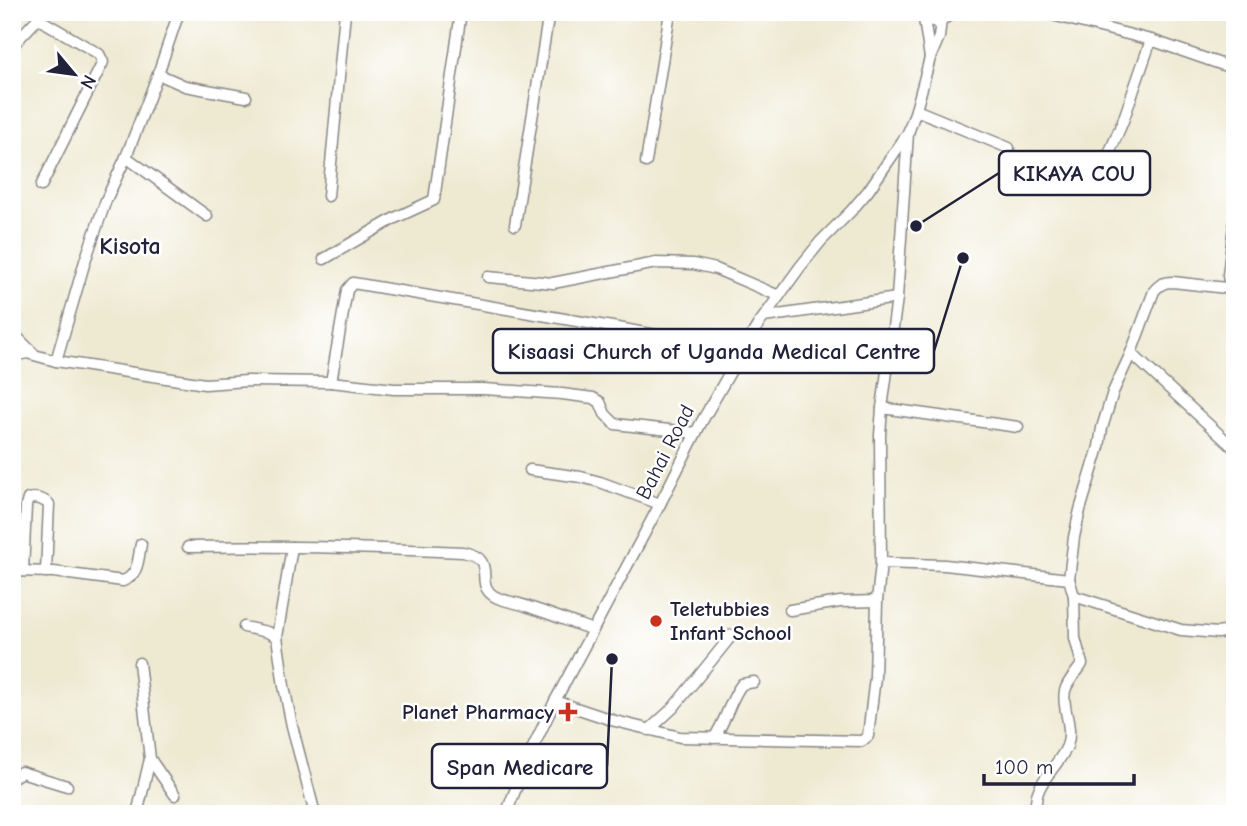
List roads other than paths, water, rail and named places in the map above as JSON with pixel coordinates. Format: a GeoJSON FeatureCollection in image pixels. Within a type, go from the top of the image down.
{"type":"FeatureCollection","features":[{"type":"Feature","properties":{"kind":"street"},"geometry":{"type":"LineString","coordinates":[[56,361],[106,200],[126,157],[179,12]]}},
{"type":"Feature","properties":{"kind":"street"},"geometry":{"type":"LineString","coordinates":[[328,196],[345,12]]}},
{"type":"Feature","properties":{"kind":"street"},"geometry":{"type":"LineString","coordinates":[[324,259],[395,218],[433,200],[461,12]]}},
{"type":"Feature","properties":{"kind":"street"},"geometry":{"type":"LineString","coordinates":[[515,225],[549,12]]}},
{"type":"Feature","properties":{"kind":"street"},"geometry":{"type":"LineString","coordinates":[[646,162],[670,12]]}},
{"type":"Feature","properties":{"kind":"street"},"geometry":{"type":"LineString","coordinates":[[1040,12],[1151,40],[1235,69]]}},
{"type":"Feature","properties":{"kind":"street"},"geometry":{"type":"LineString","coordinates":[[12,46],[41,15],[99,54],[103,62],[41,186]]}},
{"type":"Feature","properties":{"kind":"street"},"geometry":{"type":"LineString","coordinates":[[922,15],[936,22],[946,16]]}},
{"type":"Feature","properties":{"kind":"street","name":"Bahai Road"},"geometry":{"type":"LineString","coordinates":[[922,15],[930,58]]}},
{"type":"Feature","properties":{"kind":"street","name":"Bahai Road"},"geometry":{"type":"LineString","coordinates":[[506,814],[527,760],[555,701],[742,351],[779,296],[821,241],[867,191],[908,133],[930,58],[946,16]]}},
{"type":"Feature","properties":{"kind":"street"},"geometry":{"type":"LineString","coordinates":[[1108,156],[1151,40]]}},
{"type":"Feature","properties":{"kind":"street"},"geometry":{"type":"LineString","coordinates":[[158,74],[185,86],[246,97]]}},
{"type":"Feature","properties":{"kind":"street"},"geometry":{"type":"LineString","coordinates":[[916,110],[1009,148]]}},
{"type":"Feature","properties":{"kind":"street"},"geometry":{"type":"LineString","coordinates":[[555,701],[615,721],[681,737],[866,740],[870,730],[875,677],[881,563],[880,435],[897,298],[908,133]]}},
{"type":"Feature","properties":{"kind":"street"},"geometry":{"type":"LineString","coordinates":[[126,157],[206,216]]}},
{"type":"Feature","properties":{"kind":"street"},"geometry":{"type":"LineString","coordinates":[[1035,814],[1037,794],[1043,780],[1068,743],[1065,689],[1082,663],[1075,638],[1074,596],[1069,579],[1070,561],[1086,485],[1113,392],[1154,291],[1159,285],[1173,282],[1232,289],[1228,275],[1235,216]]}},
{"type":"Feature","properties":{"kind":"street"},"geometry":{"type":"LineString","coordinates":[[488,277],[553,283],[656,264],[693,264],[716,270],[779,296]]}},
{"type":"Feature","properties":{"kind":"street"},"geometry":{"type":"LineString","coordinates":[[331,383],[347,290],[353,283],[742,351]]}},
{"type":"Feature","properties":{"kind":"street"},"geometry":{"type":"LineString","coordinates":[[764,317],[897,298]]}},
{"type":"Feature","properties":{"kind":"street"},"geometry":{"type":"LineString","coordinates":[[12,332],[34,354]]}},
{"type":"Feature","properties":{"kind":"street"},"geometry":{"type":"LineString","coordinates":[[12,359],[27,353],[56,361],[205,384],[247,381],[331,383],[379,388],[483,389],[593,398],[600,402],[605,414],[615,424],[696,433]]}},
{"type":"Feature","properties":{"kind":"street"},"geometry":{"type":"LineString","coordinates":[[1131,353],[1235,449]]}},
{"type":"Feature","properties":{"kind":"street"},"geometry":{"type":"LineString","coordinates":[[882,408],[1018,427]]}},
{"type":"Feature","properties":{"kind":"street"},"geometry":{"type":"LineString","coordinates":[[530,470],[581,477],[660,504]]}},
{"type":"Feature","properties":{"kind":"street"},"geometry":{"type":"LineString","coordinates":[[46,572],[49,504],[42,499],[31,498],[26,506],[18,571],[128,580],[136,570],[141,544]]}},
{"type":"Feature","properties":{"kind":"street"},"geometry":{"type":"LineString","coordinates":[[188,547],[349,547],[470,554],[482,562],[487,589],[494,596],[593,630]]}},
{"type":"Feature","properties":{"kind":"street"},"geometry":{"type":"LineString","coordinates":[[292,547],[277,636],[292,726],[315,814]]}},
{"type":"Feature","properties":{"kind":"street"},"geometry":{"type":"LineString","coordinates":[[881,563],[945,565],[1069,579]]}},
{"type":"Feature","properties":{"kind":"street"},"geometry":{"type":"LineString","coordinates":[[1074,596],[1181,630],[1218,633],[1235,630]]}},
{"type":"Feature","properties":{"kind":"street"},"geometry":{"type":"LineString","coordinates":[[790,610],[840,602],[877,601]]}},
{"type":"Feature","properties":{"kind":"street"},"geometry":{"type":"LineString","coordinates":[[244,627],[277,636]]}},
{"type":"Feature","properties":{"kind":"street"},"geometry":{"type":"LineString","coordinates":[[649,730],[674,708],[732,635]]}},
{"type":"Feature","properties":{"kind":"street"},"geometry":{"type":"LineString","coordinates":[[137,814],[150,759],[139,663]]}},
{"type":"Feature","properties":{"kind":"street"},"geometry":{"type":"LineString","coordinates":[[715,737],[722,727],[737,690],[742,684],[754,682]]}},
{"type":"Feature","properties":{"kind":"street"},"geometry":{"type":"LineString","coordinates":[[150,759],[175,795]]}},
{"type":"Feature","properties":{"kind":"street"},"geometry":{"type":"LineString","coordinates":[[12,778],[21,772],[67,786]]}},
{"type":"Feature","properties":{"kind":"place","name":"KIKAYA COU"},"geometry":{"type":"Point","coordinates":[916,226]}},
{"type":"Feature","properties":{"kind":"place","name":"Kisaasi Church of Uganda Medical Centre"},"geometry":{"type":"Point","coordinates":[963,258]}},
{"type":"Feature","properties":{"kind":"place","name":"Teletubbies Infant School"},"geometry":{"type":"Point","coordinates":[656,621]}},
{"type":"Feature","properties":{"kind":"place","name":"Span Medicare"},"geometry":{"type":"Point","coordinates":[612,659]}},
{"type":"Feature","properties":{"kind":"place","name":"Planet Pharmacy"},"geometry":{"type":"Point","coordinates":[568,712]}},
{"type":"Feature","properties":{"kind":"district","name":"Kisota"},"geometry":{"type":"Point","coordinates":[130,246]}}]}
